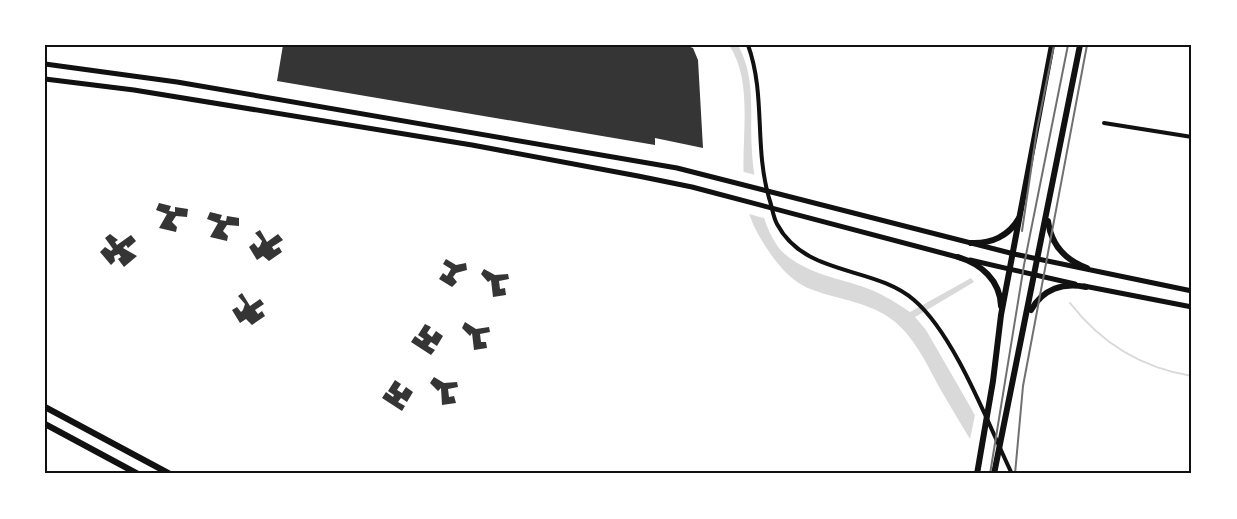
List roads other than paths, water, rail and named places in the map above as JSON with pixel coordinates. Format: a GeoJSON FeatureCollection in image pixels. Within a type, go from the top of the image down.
{"type":"FeatureCollection","features":[{"type":"Feature","properties":{"kind":"main road"},"geometry":{"type":"LineString","coordinates":[[976,474],[993,381],[1001,315],[1052,45]]}},
{"type":"Feature","properties":{"kind":"main road"},"geometry":{"type":"LineString","coordinates":[[994,474],[1036,275],[1080,45]]}},
{"type":"Feature","properties":{"kind":"main road"},"geometry":{"type":"LineString","coordinates":[[45,64],[177,82],[677,168],[1039,260],[1192,291]]}},
{"type":"Feature","properties":{"kind":"main road"},"geometry":{"type":"LineString","coordinates":[[45,79],[134,90],[472,145],[638,176],[730,197],[970,260],[991,277],[998,288],[1001,315]]}},
{"type":"Feature","properties":{"kind":"main road"},"geometry":{"type":"LineString","coordinates":[[1048,210],[1051,235],[1059,250],[1072,261],[1087,268]]}},
{"type":"Feature","properties":{"kind":"main road"},"geometry":{"type":"LineString","coordinates":[[971,243],[992,241],[1002,237],[1010,230],[1022,212]]}},
{"type":"Feature","properties":{"kind":"main road"},"geometry":{"type":"LineString","coordinates":[[957,257],[1086,287],[1192,307]]}},
{"type":"Feature","properties":{"kind":"main road"},"geometry":{"type":"LineString","coordinates":[[1026,321],[1034,304],[1048,291],[1067,285],[1086,287]]}},
{"type":"Feature","properties":{"kind":"main road"},"geometry":{"type":"LineString","coordinates":[[45,407],[170,474]]}},
{"type":"Feature","properties":{"kind":"main road"},"geometry":{"type":"LineString","coordinates":[[45,424],[138,474]]}},
{"type":"Feature","properties":{"kind":"street"},"geometry":{"type":"LineString","coordinates":[[748,45],[758,88],[762,174],[777,224],[790,241],[813,258],[834,268],[868,276],[896,287],[933,318],[952,350],[1012,474]]}},
{"type":"Feature","properties":{"kind":"street"},"geometry":{"type":"LineString","coordinates":[[1104,123],[1192,137]]}},
{"type":"Feature","properties":{"kind":"waterway"},"geometry":{"type":"LineString","coordinates":[[1070,303],[1095,330],[1124,352],[1156,367],[1192,376]]}},
{"type":"Feature","properties":{"kind":"railway"},"geometry":{"type":"LineString","coordinates":[[1022,231],[1037,129],[1054,45]]}},
{"type":"Feature","properties":{"kind":"railway"},"geometry":{"type":"LineString","coordinates":[[990,474],[1024,265],[1068,45]]}},
{"type":"Feature","properties":{"kind":"railway"},"geometry":{"type":"LineString","coordinates":[[1015,474],[1023,386],[1087,45]]}}]}
